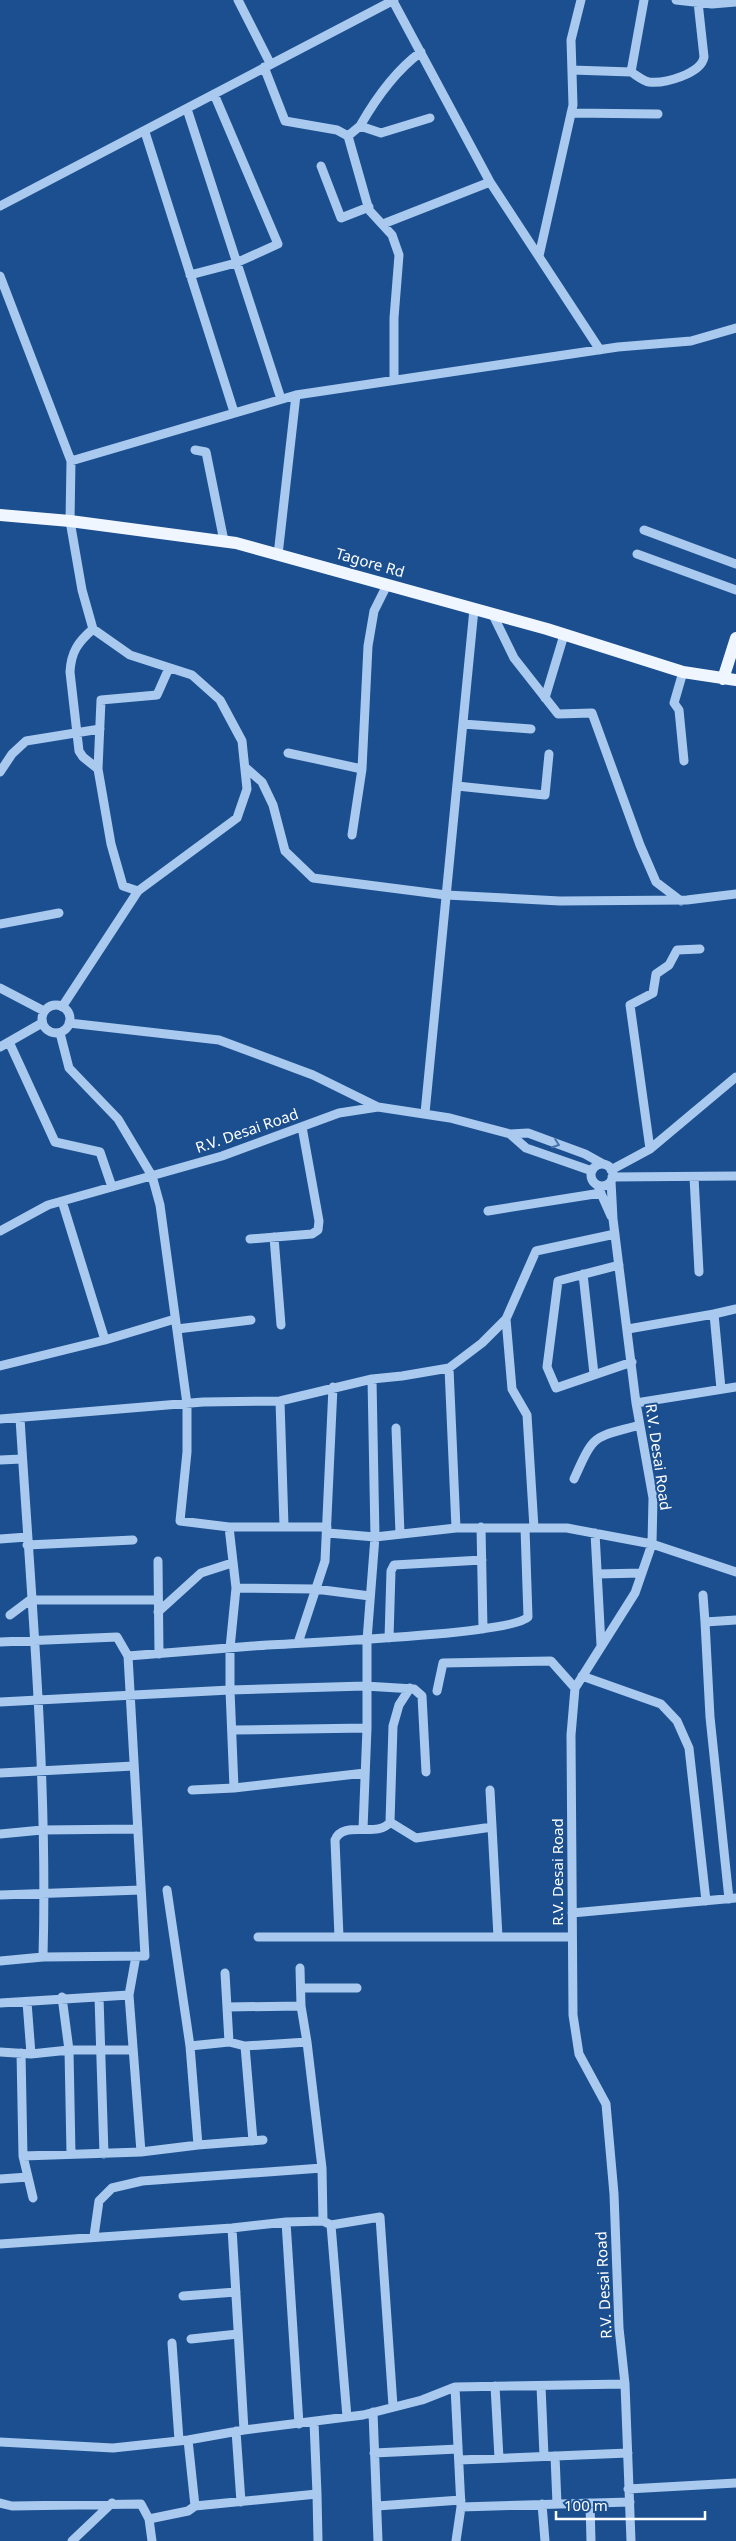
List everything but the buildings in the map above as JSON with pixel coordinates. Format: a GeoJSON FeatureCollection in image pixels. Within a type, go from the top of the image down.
{"type":"FeatureCollection","features":[{"type":"Feature","properties":{"kind":"main road","name":"Tagore Rd"},"geometry":{"type":"LineString","coordinates":[[0,515],[70,521],[224,541],[493,614],[683,672],[729,680]]}},
{"type":"Feature","properties":{"kind":"main road"},"geometry":{"type":"LineString","coordinates":[[736,638],[728,685],[736,689]]}},
{"type":"Feature","properties":{"kind":"street"},"geometry":{"type":"LineString","coordinates":[[238,0],[267,65],[285,122],[337,130],[348,136],[368,207],[392,235],[399,255],[394,318],[394,380]]}},
{"type":"Feature","properties":{"kind":"street"},"geometry":{"type":"LineString","coordinates":[[0,206],[145,132],[267,65],[393,0],[490,182],[600,350]]}},
{"type":"Feature","properties":{"kind":"street"},"geometry":{"type":"LineString","coordinates":[[539,256],[571,114],[571,40],[581,0]]}},
{"type":"Feature","properties":{"kind":"street"},"geometry":{"type":"LineString","coordinates":[[632,72],[644,0]]}},
{"type":"Feature","properties":{"kind":"street"},"geometry":{"type":"LineString","coordinates":[[676,0],[736,2]]}},
{"type":"Feature","properties":{"kind":"street"},"geometry":{"type":"LineString","coordinates":[[572,70],[632,72],[648,82],[674,79],[698,68],[704,57],[698,2]]}},
{"type":"Feature","properties":{"kind":"street"},"geometry":{"type":"LineString","coordinates":[[348,136],[360,126],[376,97],[393,81],[404,65],[421,52]]}},
{"type":"Feature","properties":{"kind":"street"},"geometry":{"type":"LineString","coordinates":[[190,275],[236,263],[278,244],[214,94]]}},
{"type":"Feature","properties":{"kind":"street"},"geometry":{"type":"LineString","coordinates":[[187,109],[281,399]]}},
{"type":"Feature","properties":{"kind":"street"},"geometry":{"type":"LineString","coordinates":[[571,114],[658,114]]}},
{"type":"Feature","properties":{"kind":"street"},"geometry":{"type":"LineString","coordinates":[[360,126],[381,134],[430,118]]}},
{"type":"Feature","properties":{"kind":"street"},"geometry":{"type":"LineString","coordinates":[[145,132],[234,412]]}},
{"type":"Feature","properties":{"kind":"street"},"geometry":{"type":"LineString","coordinates":[[321,166],[341,218],[368,207]]}},
{"type":"Feature","properties":{"kind":"street"},"geometry":{"type":"LineString","coordinates":[[383,224],[490,182]]}},
{"type":"Feature","properties":{"kind":"street"},"geometry":{"type":"LineString","coordinates":[[1,280],[10,308],[71,461],[70,521],[82,590],[93,629],[130,655],[192,675],[220,700],[242,741],[247,789],[237,818],[138,892],[62,1007]]}},
{"type":"Feature","properties":{"kind":"street"},"geometry":{"type":"LineString","coordinates":[[71,461],[296,395],[600,350],[691,341],[736,328]]}},
{"type":"Feature","properties":{"kind":"street"},"geometry":{"type":"LineString","coordinates":[[278,555],[296,395]]}},
{"type":"Feature","properties":{"kind":"street"},"geometry":{"type":"LineString","coordinates":[[195,450],[206,452],[224,541]]}},
{"type":"Feature","properties":{"kind":"street"},"geometry":{"type":"LineString","coordinates":[[644,530],[736,564]]}},
{"type":"Feature","properties":{"kind":"street"},"geometry":{"type":"LineString","coordinates":[[637,554],[736,590]]}},
{"type":"Feature","properties":{"kind":"street"},"geometry":{"type":"LineString","coordinates":[[352,835],[362,769],[368,646],[374,611],[387,585]]}},
{"type":"Feature","properties":{"kind":"street"},"geometry":{"type":"LineString","coordinates":[[425,1113],[474,609]]}},
{"type":"Feature","properties":{"kind":"street"},"geometry":{"type":"LineString","coordinates":[[493,614],[514,658],[558,714],[592,713],[640,845],[656,882],[681,900]]}},
{"type":"Feature","properties":{"kind":"street"},"geometry":{"type":"LineString","coordinates":[[93,629],[80,640],[70,663],[79,751],[83,758],[98,769]]}},
{"type":"Feature","properties":{"kind":"street"},"geometry":{"type":"LineString","coordinates":[[545,698],[564,635]]}},
{"type":"Feature","properties":{"kind":"street"},"geometry":{"type":"LineString","coordinates":[[138,892],[123,886],[111,844],[98,769],[101,700],[157,695],[169,668]]}},
{"type":"Feature","properties":{"kind":"street"},"geometry":{"type":"LineString","coordinates":[[683,672],[674,703],[679,710],[684,761]]}},
{"type":"Feature","properties":{"kind":"street"},"geometry":{"type":"LineString","coordinates":[[463,724],[531,729]]}},
{"type":"Feature","properties":{"kind":"street"},"geometry":{"type":"LineString","coordinates":[[0,772],[12,754],[26,741],[100,729]]}},
{"type":"Feature","properties":{"kind":"street"},"geometry":{"type":"LineString","coordinates":[[288,753],[362,769]]}},
{"type":"Feature","properties":{"kind":"street"},"geometry":{"type":"LineString","coordinates":[[457,786],[546,795],[549,754]]}},
{"type":"Feature","properties":{"kind":"street"},"geometry":{"type":"LineString","coordinates":[[245,767],[262,782],[273,804],[285,851],[313,878],[446,895],[560,902],[681,900],[736,894]]}},
{"type":"Feature","properties":{"kind":"street"},"geometry":{"type":"LineString","coordinates":[[0,924],[59,913]]}},
{"type":"Feature","properties":{"kind":"street"},"geometry":{"type":"LineString","coordinates":[[650,1150],[630,1005],[652,993],[656,974],[669,965],[677,950],[700,949]]}},
{"type":"Feature","properties":{"kind":"street"},"geometry":{"type":"LineString","coordinates":[[0,988],[44,1011]]}},
{"type":"Feature","properties":{"kind":"street"},"geometry":{"type":"LineString","coordinates":[[60,1033],[47,1030],[42,1023],[44,1011],[53,1005],[62,1007],[69,1014],[70,1023]]}},
{"type":"Feature","properties":{"kind":"street"},"geometry":{"type":"LineString","coordinates":[[0,1047],[42,1023]]}},
{"type":"Feature","properties":{"kind":"street"},"geometry":{"type":"LineString","coordinates":[[60,1033],[70,1023]]}},
{"type":"Feature","properties":{"kind":"street"},"geometry":{"type":"LineString","coordinates":[[70,1023],[219,1040],[313,1075],[378,1107]]}},
{"type":"Feature","properties":{"kind":"street"},"geometry":{"type":"LineString","coordinates":[[60,1033],[69,1068],[118,1119],[152,1176],[160,1205],[187,1404],[187,1452],[180,1521],[229,1528],[284,1526],[375,1537],[456,1528],[567,1528],[652,1544],[736,1572]]}},
{"type":"Feature","properties":{"kind":"street"},"geometry":{"type":"LineString","coordinates":[[9,1042],[55,1142],[100,1152],[112,1187]]}},
{"type":"Feature","properties":{"kind":"street"},"geometry":{"type":"LineString","coordinates":[[488,1211],[600,1189],[606,1185],[612,1176],[650,1150],[673,1128],[736,1077]]}},
{"type":"Feature","properties":{"kind":"street","name":"R.V. Desai Road"},"geometry":{"type":"LineString","coordinates":[[0,1231],[48,1205],[222,1156],[339,1113],[378,1107],[425,1113],[510,1134],[528,1133],[584,1154],[603,1164]]}},
{"type":"Feature","properties":{"kind":"street"},"geometry":{"type":"LineString","coordinates":[[250,1239],[312,1234],[320,1226],[302,1127]]}},
{"type":"Feature","properties":{"kind":"street","name":"R.V. Desai Road"},"geometry":{"type":"LineString","coordinates":[[510,1134],[526,1148],[592,1171]]}},
{"type":"Feature","properties":{"kind":"street"},"geometry":{"type":"LineString","coordinates":[[600,1189],[593,1181],[592,1171],[596,1166],[603,1164],[612,1176]]}},
{"type":"Feature","properties":{"kind":"street"},"geometry":{"type":"LineString","coordinates":[[612,1176],[736,1176]]}},
{"type":"Feature","properties":{"kind":"street","name":"R.V. Desai Road"},"geometry":{"type":"LineString","coordinates":[[612,1176],[613,1218],[636,1403],[653,1498],[652,1544],[635,1593],[575,1688],[571,1735],[572,1937],[574,2032],[579,2054],[606,2104],[614,2194],[618,2328],[626,2384],[628,2489],[632,2541]]}},
{"type":"Feature","properties":{"kind":"street"},"geometry":{"type":"LineString","coordinates":[[694,1177],[699,1272]]}},
{"type":"Feature","properties":{"kind":"street","name":"R.V. Desai Road"},"geometry":{"type":"LineString","coordinates":[[600,1189],[613,1218]]}},
{"type":"Feature","properties":{"kind":"street"},"geometry":{"type":"LineString","coordinates":[[62,1201],[105,1340]]}},
{"type":"Feature","properties":{"kind":"street"},"geometry":{"type":"LineString","coordinates":[[0,1419],[187,1404],[280,1401],[372,1378],[402,1376],[449,1368],[482,1343],[506,1319],[536,1251],[615,1234]]}},
{"type":"Feature","properties":{"kind":"street"},"geometry":{"type":"LineString","coordinates":[[274,1237],[281,1325]]}},
{"type":"Feature","properties":{"kind":"street"},"geometry":{"type":"LineString","coordinates":[[619,1265],[558,1281],[547,1367],[556,1388],[632,1362]]}},
{"type":"Feature","properties":{"kind":"street"},"geometry":{"type":"LineString","coordinates":[[583,1274],[594,1374]]}},
{"type":"Feature","properties":{"kind":"street"},"geometry":{"type":"LineString","coordinates":[[628,1329],[736,1309]]}},
{"type":"Feature","properties":{"kind":"street"},"geometry":{"type":"LineString","coordinates":[[714,1314],[721,1389]]}},
{"type":"Feature","properties":{"kind":"street"},"geometry":{"type":"LineString","coordinates":[[0,1366],[105,1340],[175,1319]]}},
{"type":"Feature","properties":{"kind":"street"},"geometry":{"type":"LineString","coordinates":[[128,1656],[298,1643],[366,1640],[483,1629],[522,1622],[528,1617],[530,1528],[527,1415],[512,1388],[506,1319]]}},
{"type":"Feature","properties":{"kind":"street"},"geometry":{"type":"LineString","coordinates":[[177,1329],[251,1320]]}},
{"type":"Feature","properties":{"kind":"street"},"geometry":{"type":"LineString","coordinates":[[449,1368],[456,1528]]}},
{"type":"Feature","properties":{"kind":"street"},"geometry":{"type":"LineString","coordinates":[[363,1830],[367,1728],[366,1640],[375,1537],[372,1378]]}},
{"type":"Feature","properties":{"kind":"street"},"geometry":{"type":"LineString","coordinates":[[298,1643],[325,1561],[328,1530],[332,1387]]}},
{"type":"Feature","properties":{"kind":"street"},"geometry":{"type":"LineString","coordinates":[[636,1403],[736,1387]]}},
{"type":"Feature","properties":{"kind":"street"},"geometry":{"type":"LineString","coordinates":[[280,1401],[284,1526]]}},
{"type":"Feature","properties":{"kind":"street"},"geometry":{"type":"LineString","coordinates":[[20,1418],[40,1770],[44,1892],[43,1957]]}},
{"type":"Feature","properties":{"kind":"street"},"geometry":{"type":"LineString","coordinates":[[574,1478],[587,1449],[594,1439],[640,1426]]}},
{"type":"Feature","properties":{"kind":"street"},"geometry":{"type":"LineString","coordinates":[[396,1428],[400,1534]]}},
{"type":"Feature","properties":{"kind":"street"},"geometry":{"type":"LineString","coordinates":[[0,1460],[22,1459]]}},
{"type":"Feature","properties":{"kind":"street"},"geometry":{"type":"LineString","coordinates":[[229,1528],[236,1588],[230,1648],[234,1788]]}},
{"type":"Feature","properties":{"kind":"street"},"geometry":{"type":"LineString","coordinates":[[481,1528],[483,1629]]}},
{"type":"Feature","properties":{"kind":"street"},"geometry":{"type":"LineString","coordinates":[[595,1533],[602,1646]]}},
{"type":"Feature","properties":{"kind":"street"},"geometry":{"type":"LineString","coordinates":[[0,1539],[27,1541],[133,1540]]}},
{"type":"Feature","properties":{"kind":"street"},"geometry":{"type":"LineString","coordinates":[[389,1638],[390,1571],[394,1565],[482,1560]]}},
{"type":"Feature","properties":{"kind":"street"},"geometry":{"type":"LineString","coordinates":[[158,1561],[159,1654]]}},
{"type":"Feature","properties":{"kind":"street"},"geometry":{"type":"LineString","coordinates":[[158,1612],[201,1573],[232,1563]]}},
{"type":"Feature","properties":{"kind":"street"},"geometry":{"type":"LineString","coordinates":[[597,1574],[642,1573]]}},
{"type":"Feature","properties":{"kind":"street"},"geometry":{"type":"LineString","coordinates":[[236,1588],[315,1589],[370,1596]]}},
{"type":"Feature","properties":{"kind":"street"},"geometry":{"type":"LineString","coordinates":[[572,1913],[732,1899],[710,1716],[703,1595]]}},
{"type":"Feature","properties":{"kind":"street"},"geometry":{"type":"LineString","coordinates":[[10,1615],[31,1600],[158,1600]]}},
{"type":"Feature","properties":{"kind":"street"},"geometry":{"type":"LineString","coordinates":[[705,1622],[736,1620]]}},
{"type":"Feature","properties":{"kind":"street"},"geometry":{"type":"LineString","coordinates":[[0,1642],[118,1637],[128,1656],[145,1956],[43,1957],[0,1961]]}},
{"type":"Feature","properties":{"kind":"street"},"geometry":{"type":"LineString","coordinates":[[437,1691],[443,1663],[550,1661],[575,1688]]}},
{"type":"Feature","properties":{"kind":"street"},"geometry":{"type":"LineString","coordinates":[[582,1676],[662,1704],[681,1728],[689,1748],[706,1901]]}},
{"type":"Feature","properties":{"kind":"street"},"geometry":{"type":"LineString","coordinates":[[0,1702],[230,1690],[366,1686],[410,1688],[418,1691],[422,1696],[426,1772]]}},
{"type":"Feature","properties":{"kind":"street"},"geometry":{"type":"LineString","coordinates":[[339,1937],[335,1840],[337,1834],[343,1831],[382,1829],[390,1822],[393,1726],[399,1705],[410,1688]]}},
{"type":"Feature","properties":{"kind":"street"},"geometry":{"type":"LineString","coordinates":[[233,1730],[367,1728]]}},
{"type":"Feature","properties":{"kind":"street"},"geometry":{"type":"LineString","coordinates":[[0,1773],[134,1766]]}},
{"type":"Feature","properties":{"kind":"street"},"geometry":{"type":"LineString","coordinates":[[192,1790],[234,1788],[365,1772]]}},
{"type":"Feature","properties":{"kind":"street"},"geometry":{"type":"LineString","coordinates":[[490,1790],[498,1937]]}},
{"type":"Feature","properties":{"kind":"street"},"geometry":{"type":"LineString","coordinates":[[390,1822],[416,1838],[492,1827]]}},
{"type":"Feature","properties":{"kind":"street"},"geometry":{"type":"LineString","coordinates":[[0,1834],[42,1830],[138,1829]]}},
{"type":"Feature","properties":{"kind":"street"},"geometry":{"type":"LineString","coordinates":[[0,1895],[141,1890]]}},
{"type":"Feature","properties":{"kind":"street"},"geometry":{"type":"LineString","coordinates":[[167,1890],[190,2046],[198,2145]]}},
{"type":"Feature","properties":{"kind":"street"},"geometry":{"type":"LineString","coordinates":[[258,1937],[572,1937]]}},
{"type":"Feature","properties":{"kind":"street"},"geometry":{"type":"LineString","coordinates":[[136,1956],[129,1995],[141,2152]]}},
{"type":"Feature","properties":{"kind":"street"},"geometry":{"type":"LineString","coordinates":[[300,1968],[301,2006],[322,2168],[347,2417]]}},
{"type":"Feature","properties":{"kind":"street"},"geometry":{"type":"LineString","coordinates":[[224,1972],[229,2042]]}},
{"type":"Feature","properties":{"kind":"street"},"geometry":{"type":"LineString","coordinates":[[301,1988],[357,1988]]}},
{"type":"Feature","properties":{"kind":"street"},"geometry":{"type":"LineString","coordinates":[[0,2003],[27,2002],[62,1997],[129,1995]]}},
{"type":"Feature","properties":{"kind":"street"},"geometry":{"type":"LineString","coordinates":[[62,1997],[69,2050],[70,2154]]}},
{"type":"Feature","properties":{"kind":"street"},"geometry":{"type":"LineString","coordinates":[[99,1997],[104,2154]]}},
{"type":"Feature","properties":{"kind":"street"},"geometry":{"type":"LineString","coordinates":[[27,2002],[31,2054]]}},
{"type":"Feature","properties":{"kind":"street"},"geometry":{"type":"LineString","coordinates":[[227,2006],[301,2006]]}},
{"type":"Feature","properties":{"kind":"street"},"geometry":{"type":"LineString","coordinates":[[190,2046],[229,2042],[245,2046],[307,2042]]}},
{"type":"Feature","properties":{"kind":"street"},"geometry":{"type":"LineString","coordinates":[[245,2046],[253,2141]]}},
{"type":"Feature","properties":{"kind":"street"},"geometry":{"type":"LineString","coordinates":[[0,2052],[31,2054],[69,2050],[132,2050]]}},
{"type":"Feature","properties":{"kind":"street"},"geometry":{"type":"LineString","coordinates":[[21,2053],[23,2156],[33,2198]]}},
{"type":"Feature","properties":{"kind":"street"},"geometry":{"type":"LineString","coordinates":[[23,2156],[141,2152],[264,2140]]}},
{"type":"Feature","properties":{"kind":"street"},"geometry":{"type":"LineString","coordinates":[[94,2236],[99,2201],[112,2188],[142,2181],[322,2168]]}},
{"type":"Feature","properties":{"kind":"street"},"geometry":{"type":"LineString","coordinates":[[0,2179],[28,2177]]}},
{"type":"Feature","properties":{"kind":"street"},"geometry":{"type":"LineString","coordinates":[[0,2244],[94,2236],[232,2228],[286,2222],[327,2223],[380,2217],[393,2406]]}},
{"type":"Feature","properties":{"kind":"street"},"geometry":{"type":"LineString","coordinates":[[286,2222],[299,2424]]}},
{"type":"Feature","properties":{"kind":"street"},"geometry":{"type":"LineString","coordinates":[[232,2228],[238,2334],[241,2502]]}},
{"type":"Feature","properties":{"kind":"street"},"geometry":{"type":"LineString","coordinates":[[183,2296],[236,2292]]}},
{"type":"Feature","properties":{"kind":"street"},"geometry":{"type":"LineString","coordinates":[[191,2339],[238,2334]]}},
{"type":"Feature","properties":{"kind":"street"},"geometry":{"type":"LineString","coordinates":[[172,2343],[183,2440],[195,2506]]}},
{"type":"Feature","properties":{"kind":"street"},"geometry":{"type":"LineString","coordinates":[[0,2442],[113,2448],[347,2417],[422,2400],[455,2387],[626,2384]]}},
{"type":"Feature","properties":{"kind":"street"},"geometry":{"type":"LineString","coordinates":[[495,2386],[499,2458]]}},
{"type":"Feature","properties":{"kind":"street"},"geometry":{"type":"LineString","coordinates":[[541,2386],[544,2456]]}},
{"type":"Feature","properties":{"kind":"street"},"geometry":{"type":"LineString","coordinates":[[455,2387],[461,2504],[456,2541]]}},
{"type":"Feature","properties":{"kind":"street"},"geometry":{"type":"LineString","coordinates":[[373,2412],[378,2541]]}},
{"type":"Feature","properties":{"kind":"street"},"geometry":{"type":"LineString","coordinates":[[314,2422],[318,2541]]}},
{"type":"Feature","properties":{"kind":"street"},"geometry":{"type":"LineString","coordinates":[[374,2452],[458,2449]]}},
{"type":"Feature","properties":{"kind":"street"},"geometry":{"type":"LineString","coordinates":[[459,2460],[628,2453]]}},
{"type":"Feature","properties":{"kind":"street"},"geometry":{"type":"LineString","coordinates":[[555,2456],[557,2504]]}},
{"type":"Feature","properties":{"kind":"street"},"geometry":{"type":"LineString","coordinates":[[628,2489],[736,2483]]}},
{"type":"Feature","properties":{"kind":"street"},"geometry":{"type":"LineString","coordinates":[[148,2519],[188,2510],[195,2506],[317,2494]]}},
{"type":"Feature","properties":{"kind":"street"},"geometry":{"type":"LineString","coordinates":[[377,2506],[630,2502]]}},
{"type":"Feature","properties":{"kind":"street"},"geometry":{"type":"LineString","coordinates":[[0,2503],[12,2506],[141,2504],[148,2519],[152,2541]]}},
{"type":"Feature","properties":{"kind":"street"},"geometry":{"type":"LineString","coordinates":[[72,2541],[112,2503]]}},
{"type":"Feature","properties":{"kind":"street"},"geometry":{"type":"LineString","coordinates":[[590,2503],[591,2541]]}},
{"type":"Feature","properties":{"kind":"street"},"geometry":{"type":"LineString","coordinates":[[542,2504],[545,2541]]}}]}
